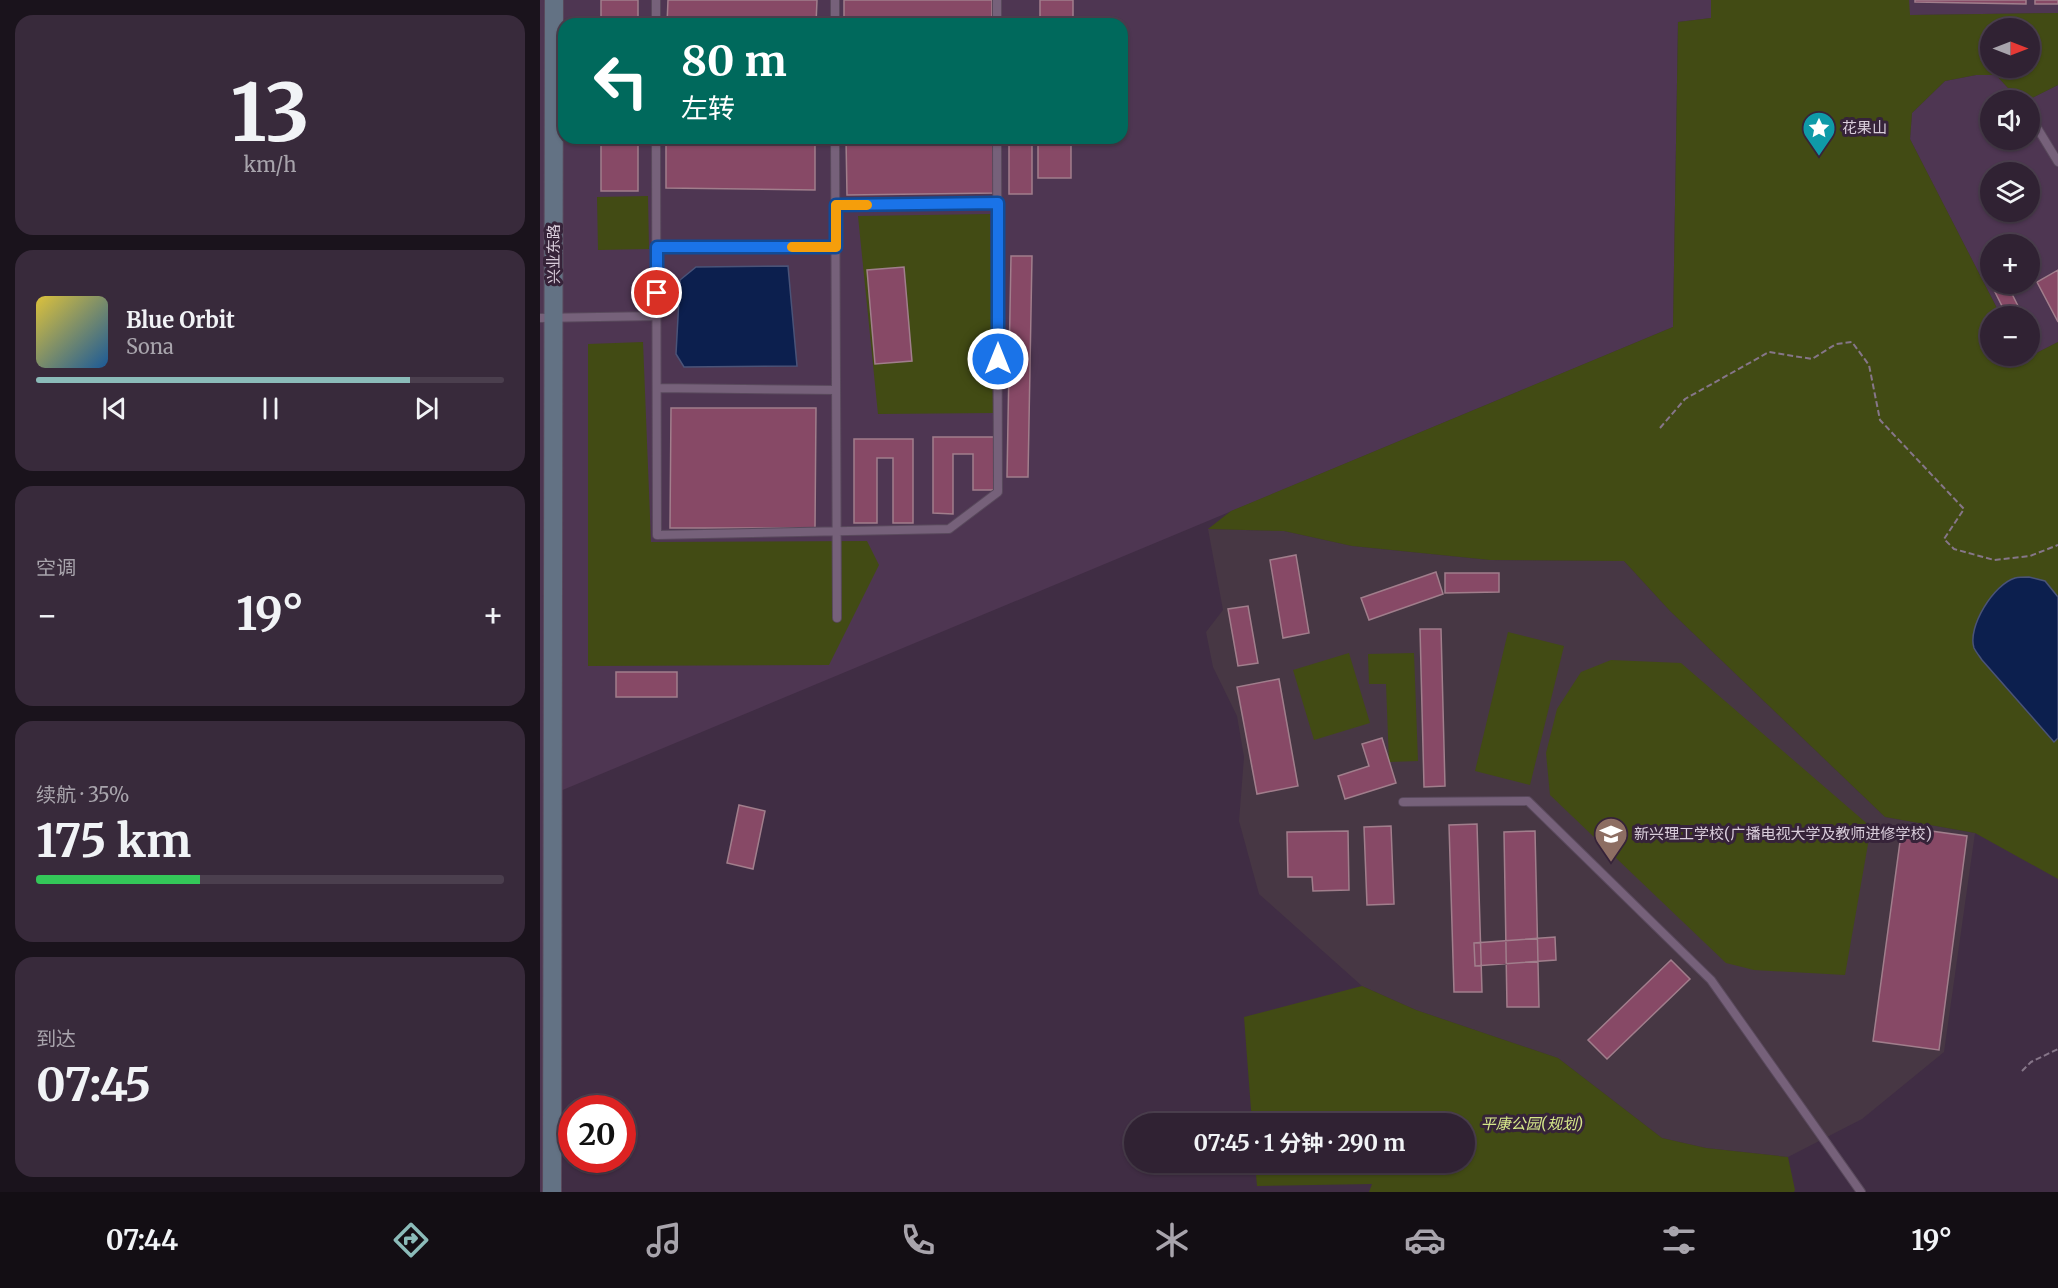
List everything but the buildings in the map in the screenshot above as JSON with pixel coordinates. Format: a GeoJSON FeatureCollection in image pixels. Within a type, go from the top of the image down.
{"type":"FeatureCollection","features":[{"type":"Feature","properties":{"kind":"street","name":"兴业东路"},"geometry":{"type":"LineString","coordinates":[[552,1192],[547,318],[554,0]]}},
{"type":"Feature","properties":{"kind":"lane"},"geometry":{"type":"LineString","coordinates":[[656,0],[656,18]]}},
{"type":"Feature","properties":{"kind":"lane"},"geometry":{"type":"LineString","coordinates":[[835,0],[835,18]]}},
{"type":"Feature","properties":{"kind":"lane"},"geometry":{"type":"LineString","coordinates":[[997,0],[997,18]]}},
{"type":"Feature","properties":{"kind":"lane"},"geometry":{"type":"LineString","coordinates":[[2040,132],[2058,162]]}},
{"type":"Feature","properties":{"kind":"lane"},"geometry":{"type":"LineString","coordinates":[[656,144],[657,535],[949,529],[998,492],[998,144]]}},
{"type":"Feature","properties":{"kind":"lane"},"geometry":{"type":"LineString","coordinates":[[835,144],[837,618]]}},
{"type":"Feature","properties":{"kind":"lane"},"geometry":{"type":"LineString","coordinates":[[836,205],[998,203]]}},
{"type":"Feature","properties":{"kind":"lane"},"geometry":{"type":"LineString","coordinates":[[657,247],[836,247]]}},
{"type":"Feature","properties":{"kind":"lane"},"geometry":{"type":"LineString","coordinates":[[547,318],[657,316]]}},
{"type":"Feature","properties":{"kind":"lane"},"geometry":{"type":"LineString","coordinates":[[657,388],[836,390]]}},
{"type":"Feature","properties":{"kind":"lane"},"geometry":{"type":"LineString","coordinates":[[1403,802],[1528,801],[1712,980],[1861,1192]]}},
{"type":"Feature","properties":{"kind":"path"},"geometry":{"type":"LineString","coordinates":[[1660,428],[1685,399],[1769,352],[1812,359],[1836,344],[1852,342],[1869,365],[1880,420],[1964,509],[1944,539],[1953,549],[1994,560],[2030,556],[2058,545]]}},
{"type":"Feature","properties":{"kind":"path"},"geometry":{"type":"LineString","coordinates":[[2022,1071],[2031,1062],[2058,1049]]}},
{"type":"Feature","properties":{"kind":"shaded area"},"geometry":{"type":"Polygon","coordinates":[[[540,0],[2058,0],[2058,13],[1711,18],[1678,22],[1673,327],[553,794],[552,1192],[540,1192],[540,0]]]}},
{"type":"Feature","properties":{"kind":"shaded area"},"geometry":{"type":"Polygon","coordinates":[[[1976,75],[1980,75],[1980,78],[1999,78],[2010,90],[1980,90],[1980,150],[2040,150],[2040,94],[2058,85],[2058,342],[2040,351],[2040,306],[1996,306],[1990,294],[2040,294],[2040,234],[1980,234],[1980,275],[1910,139],[1912,113],[1945,81],[1976,75]]]}},
{"type":"Feature","properties":{"kind":"shaded area","name":"新兴理工学校(广播电视大学及教师进修学校)"},"geometry":{"type":"Polygon","coordinates":[[[1208,529],[1284,531],[1352,546],[1490,560],[1624,561],[1670,611],[1885,817],[1975,833],[1944,1052],[1862,1119],[1788,1157],[1706,1148],[1662,1138],[1558,1058],[1416,1010],[1362,986],[1259,894],[1239,821],[1244,757],[1237,716],[1213,667],[1206,632],[1223,610],[1208,529]]]}},
{"type":"Feature","properties":{"kind":"green space"},"geometry":{"type":"Polygon","coordinates":[[[1711,0],[1909,0],[1910,15],[2058,13],[2058,85],[2040,94],[2040,90],[2010,90],[1999,78],[2040,78],[2040,18],[1980,18],[1980,75],[1945,81],[1912,113],[1910,139],[1980,275],[1980,294],[1990,294],[1996,306],[1980,306],[1980,366],[2040,366],[2040,351],[2058,342],[2058,879],[1975,833],[1885,817],[1670,611],[1624,561],[1490,560],[1352,546],[1284,531],[1208,529],[1231,511],[1673,327],[1678,22],[1711,18],[1711,0]]]}},
{"type":"Feature","properties":{"kind":"green space"},"geometry":{"type":"Polygon","coordinates":[[[648,196],[649,249],[598,250],[597,197],[648,196]]]}},
{"type":"Feature","properties":{"kind":"green space"},"geometry":{"type":"Polygon","coordinates":[[[990,214],[993,413],[878,414],[858,216],[990,214]]]}},
{"type":"Feature","properties":{"kind":"green space"},"geometry":{"type":"Polygon","coordinates":[[[643,342],[651,542],[867,541],[879,565],[829,665],[588,666],[588,344],[643,342]]]}},
{"type":"Feature","properties":{"kind":"green space"},"geometry":{"type":"Polygon","coordinates":[[[1508,632],[1564,646],[1530,785],[1475,771],[1508,632]]]}},
{"type":"Feature","properties":{"kind":"green space"},"geometry":{"type":"Polygon","coordinates":[[[1349,653],[1370,723],[1314,740],[1293,670],[1349,653]]]}},
{"type":"Feature","properties":{"kind":"green space"},"geometry":{"type":"Polygon","coordinates":[[[1414,653],[1418,761],[1389,762],[1386,684],[1369,684],[1368,654],[1414,653]]]}},
{"type":"Feature","properties":{"kind":"green space"},"geometry":{"type":"Polygon","coordinates":[[[1611,660],[1681,663],[1871,827],[1845,975],[1754,970],[1726,963],[1550,795],[1546,753],[1557,709],[1581,672],[1611,660]]]}},
{"type":"Feature","properties":{"kind":"green space","name":"平康公园(规划)"},"geometry":{"type":"Polygon","coordinates":[[[1362,986],[1416,1010],[1558,1058],[1662,1138],[1706,1148],[1788,1157],[1795,1190],[1794,1192],[1369,1192],[1372,1184],[1257,1186],[1256,1173],[1475,1173],[1475,1113],[1251,1113],[1244,1017],[1362,986]]]}},
{"type":"Feature","properties":{"kind":"water"},"geometry":{"type":"Polygon","coordinates":[[[788,266],[797,366],[684,367],[676,354],[680,280],[696,267],[788,266]]]}},
{"type":"Feature","properties":{"kind":"water"},"geometry":{"type":"Polygon","coordinates":[[[2029,577],[2045,581],[2058,597],[2058,738],[2054,742],[1974,648],[1974,629],[1991,597],[2007,582],[2015,578],[2029,577]]]}},
{"type":"Feature","properties":{"kind":"slow traffic"},"geometry":{"type":"LineString","coordinates":[[792,247],[836,247],[836,205],[867,205]]}},
{"type":"Feature","properties":{"kind":"place","name":"花果山"},"geometry":{"type":"Point","coordinates":[1819,157]}},
{"type":"Feature","properties":{"kind":"place","name":"新兴理工学校(广播电视大学及教师进修学校)"},"geometry":{"type":"Point","coordinates":[1611,863]}},
{"type":"Feature","properties":{"kind":"route"},"geometry":{"type":"LineString","coordinates":[[657,293],[657,247],[836,247],[836,205],[998,203],[998,359]]}}]}
